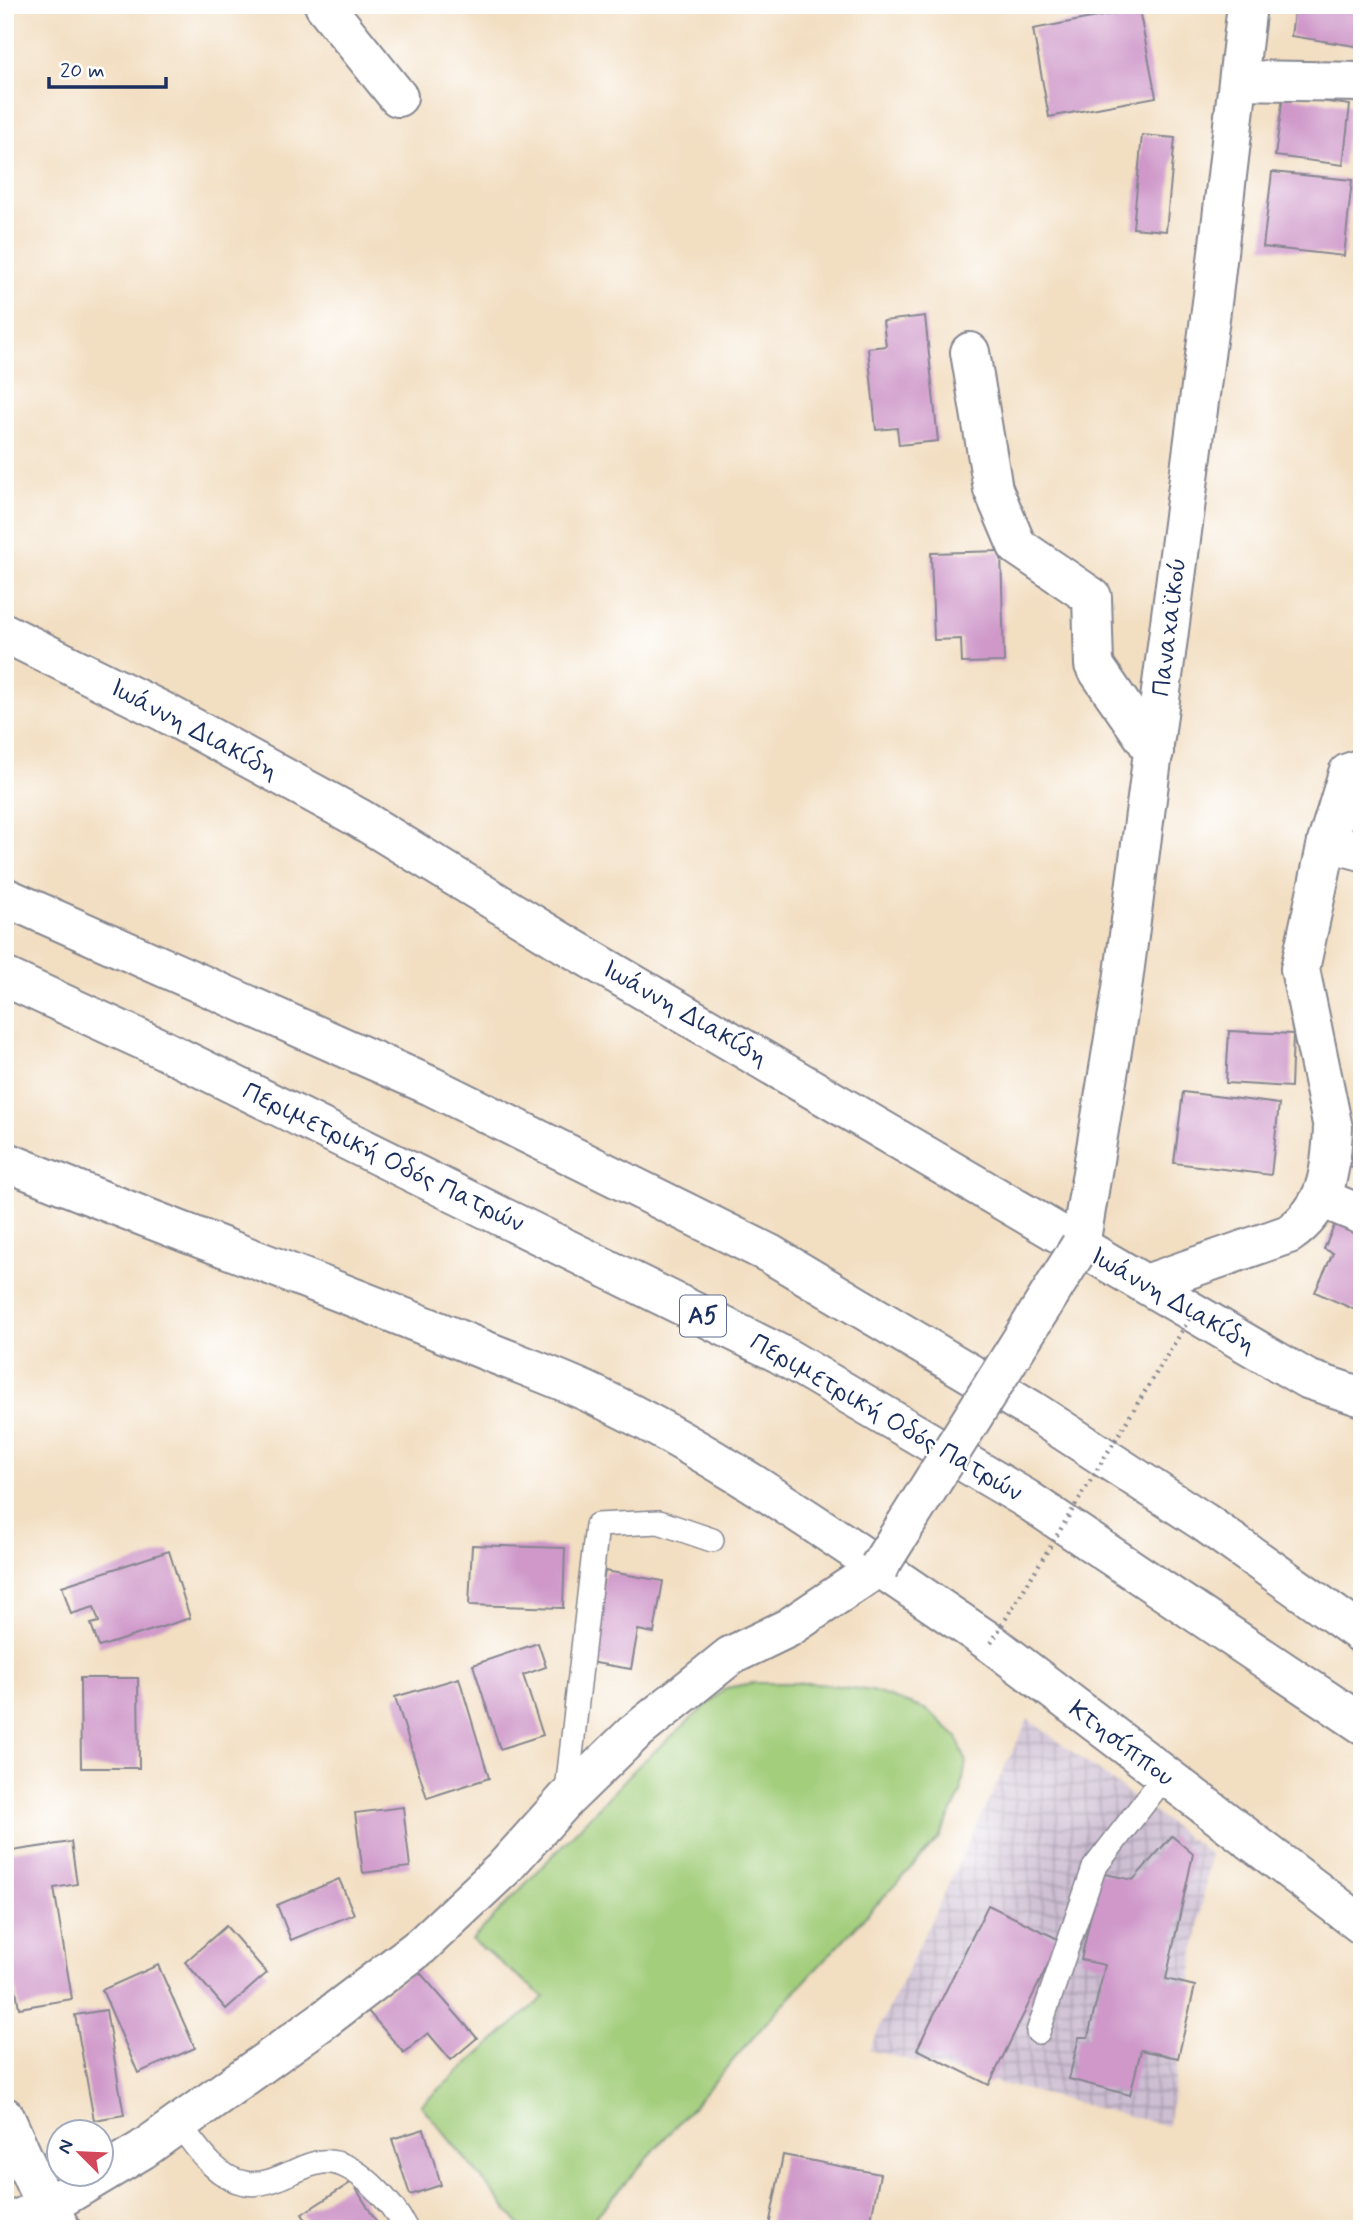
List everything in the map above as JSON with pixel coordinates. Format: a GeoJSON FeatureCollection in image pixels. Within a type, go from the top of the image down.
{"type":"FeatureCollection","features":[{"type":"Feature","properties":{"kind":"main road"},"geometry":{"type":"LineString","coordinates":[[324,5],[398,97]]}},
{"type":"Feature","properties":{"kind":"main road","name":"Παναχαϊκού"},"geometry":{"type":"LineString","coordinates":[[1080,1246],[1122,989],[1154,752],[1247,5]]}},
{"type":"Feature","properties":{"kind":"main road"},"geometry":{"type":"LineString","coordinates":[[1238,80],[1362,82]]}},
{"type":"Feature","properties":{"kind":"main road"},"geometry":{"type":"LineString","coordinates":[[970,352],[993,489],[1017,546],[1092,597],[1094,666],[1154,752]]}},
{"type":"Feature","properties":{"kind":"main road","name":"Ιωάννη Διακίδη"},"geometry":{"type":"LineString","coordinates":[[5,633],[164,712],[359,818],[1307,1379],[1362,1397]]}},
{"type":"Feature","properties":{"kind":"main road"},"geometry":{"type":"LineString","coordinates":[[1146,1284],[1289,1234],[1308,1221],[1321,1198],[1332,1150],[1333,1128],[1300,969],[1344,846],[1348,773],[1362,768]]}},
{"type":"Feature","properties":{"kind":"main road"},"geometry":{"type":"LineString","coordinates":[[5,897],[431,1086],[770,1254],[1030,1409],[1204,1522],[1362,1633]]}},
{"type":"Feature","properties":{"kind":"main road","name":"Περιμετρική Οδός Πατρών"},"geometry":{"type":"LineString","coordinates":[[5,977],[160,1048],[780,1354],[1025,1498],[1362,1724]]}},
{"type":"Feature","properties":{"kind":"main road","name":"Κτησίππου"},"geometry":{"type":"LineString","coordinates":[[5,1161],[84,1194],[278,1266],[593,1395],[652,1425],[801,1514],[991,1643],[1362,1925]]}},
{"type":"Feature","properties":{"kind":"main road"},"geometry":{"type":"LineString","coordinates":[[1321,1198],[1362,1215]]}},
{"type":"Feature","properties":{"kind":"main road"},"geometry":{"type":"LineString","coordinates":[[5,2225],[55,2217],[117,2166],[179,2124],[421,1946],[503,1869],[566,1799],[634,1734],[730,1656],[788,1628],[879,1567],[1080,1246]]}},
{"type":"Feature","properties":{"kind":"main road"},"geometry":{"type":"LineString","coordinates":[[5,2117],[55,2217]]}},
{"type":"Feature","properties":{"kind":"lane"},"geometry":{"type":"LineString","coordinates":[[566,1799],[597,1525],[659,1522],[712,1540]]}},
{"type":"Feature","properties":{"kind":"lane"},"geometry":{"type":"LineString","coordinates":[[1038,2032],[1094,1868],[1164,1777]]}},
{"type":"Feature","properties":{"kind":"lane"},"geometry":{"type":"LineString","coordinates":[[179,2124],[214,2168],[246,2183],[279,2179],[323,2162],[356,2171],[391,2203],[406,2229]]}},
{"type":"Feature","properties":{"kind":"path"},"geometry":{"type":"LineString","coordinates":[[991,1643],[1193,1313]]}},
{"type":"Feature","properties":{"kind":"shaded area"},"geometry":{"type":"Polygon","coordinates":[[[1028,1719],[1210,1854],[1168,2126],[869,2050],[1028,1719]]]}},
{"type":"Feature","properties":{"kind":"green space"},"geometry":{"type":"Polygon","coordinates":[[[753,1683],[818,1683],[872,1691],[927,1710],[957,1737],[966,1761],[961,1793],[939,1838],[772,2016],[585,2229],[523,2229],[421,2105],[544,1997],[472,1940],[638,1766],[726,1688],[753,1683]]]}},
{"type":"Feature","properties":{"kind":"building"},"geometry":{"type":"Polygon","coordinates":[[[1295,5],[1362,5],[1362,47],[1291,36],[1295,5]]]}},
{"type":"Feature","properties":{"kind":"building"},"geometry":{"type":"Polygon","coordinates":[[[1139,9],[1156,97],[1049,117],[1033,29],[1139,9]]]}},
{"type":"Feature","properties":{"kind":"building"},"geometry":{"type":"Polygon","coordinates":[[[1283,96],[1350,105],[1343,165],[1275,156],[1283,96]]]}},
{"type":"Feature","properties":{"kind":"building"},"geometry":{"type":"Polygon","coordinates":[[[1142,135],[1175,138],[1166,231],[1133,228],[1142,135]]]}},
{"type":"Feature","properties":{"kind":"building"},"geometry":{"type":"Polygon","coordinates":[[[1272,172],[1352,180],[1344,256],[1263,247],[1272,172]]]}},
{"type":"Feature","properties":{"kind":"building"},"geometry":{"type":"Polygon","coordinates":[[[925,316],[938,441],[899,445],[897,428],[876,430],[868,348],[886,346],[883,321],[925,316]]]}},
{"type":"Feature","properties":{"kind":"building"},"geometry":{"type":"Polygon","coordinates":[[[1001,551],[1004,662],[962,663],[961,639],[934,640],[931,553],[1001,551]]]}},
{"type":"Feature","properties":{"kind":"building"},"geometry":{"type":"Polygon","coordinates":[[[1229,1031],[1293,1034],[1291,1087],[1226,1083],[1229,1031]]]}},
{"type":"Feature","properties":{"kind":"building"},"geometry":{"type":"Polygon","coordinates":[[[1183,1092],[1279,1104],[1271,1175],[1174,1163],[1183,1092]]]}},
{"type":"Feature","properties":{"kind":"building"},"geometry":{"type":"Polygon","coordinates":[[[1362,1132],[1362,1170],[1350,1166],[1362,1132]]]}},
{"type":"Feature","properties":{"kind":"building"},"geometry":{"type":"Polygon","coordinates":[[[1338,1217],[1362,1227],[1362,1313],[1315,1292],[1333,1253],[1324,1249],[1338,1217]]]}},
{"type":"Feature","properties":{"kind":"building"},"geometry":{"type":"Polygon","coordinates":[[[472,1545],[565,1548],[563,1608],[469,1605],[472,1545]]]}},
{"type":"Feature","properties":{"kind":"building"},"geometry":{"type":"Polygon","coordinates":[[[169,1551],[190,1618],[99,1647],[91,1624],[99,1622],[94,1607],[71,1614],[62,1586],[169,1551]]]}},
{"type":"Feature","properties":{"kind":"building"},"geometry":{"type":"Polygon","coordinates":[[[605,1571],[663,1581],[654,1633],[638,1630],[631,1669],[589,1662],[605,1571]]]}},
{"type":"Feature","properties":{"kind":"building"},"geometry":{"type":"Polygon","coordinates":[[[538,1643],[546,1667],[523,1675],[543,1735],[500,1749],[473,1665],[538,1643]]]}},
{"type":"Feature","properties":{"kind":"building"},"geometry":{"type":"Polygon","coordinates":[[[80,1678],[138,1678],[139,1768],[81,1768],[80,1678]]]}},
{"type":"Feature","properties":{"kind":"building"},"geometry":{"type":"Polygon","coordinates":[[[459,1678],[489,1778],[427,1798],[395,1697],[459,1678]]]}},
{"type":"Feature","properties":{"kind":"building"},"geometry":{"type":"Polygon","coordinates":[[[403,1807],[410,1867],[363,1873],[355,1813],[403,1807]]]}},
{"type":"Feature","properties":{"kind":"building"},"geometry":{"type":"Polygon","coordinates":[[[1172,1836],[1193,1854],[1166,1979],[1195,1986],[1178,2058],[1141,2050],[1130,2095],[1069,2079],[1079,2037],[1088,2037],[1105,1965],[1081,1960],[1100,1873],[1133,1880],[1172,1836]]]}},
{"type":"Feature","properties":{"kind":"building"},"geometry":{"type":"Polygon","coordinates":[[[71,1842],[77,1884],[54,1888],[72,1999],[19,2008],[5,1922],[5,1852],[71,1842]]]}},
{"type":"Feature","properties":{"kind":"building"},"geometry":{"type":"Polygon","coordinates":[[[339,1879],[354,1914],[291,1940],[277,1905],[339,1879]]]}},
{"type":"Feature","properties":{"kind":"building"},"geometry":{"type":"Polygon","coordinates":[[[988,1905],[1060,1940],[989,2085],[917,2049],[988,1905]]]}},
{"type":"Feature","properties":{"kind":"building"},"geometry":{"type":"Polygon","coordinates":[[[226,1926],[267,1973],[226,2009],[185,1962],[226,1926]]]}},
{"type":"Feature","properties":{"kind":"building"},"geometry":{"type":"Polygon","coordinates":[[[158,1965],[195,2048],[138,2073],[102,1990],[158,1965]]]}},
{"type":"Feature","properties":{"kind":"building"},"geometry":{"type":"Polygon","coordinates":[[[416,1968],[477,2038],[451,2060],[428,2033],[404,2053],[367,2010],[416,1968]]]}},
{"type":"Feature","properties":{"kind":"building"},"geometry":{"type":"Polygon","coordinates":[[[106,2010],[124,2115],[94,2118],[75,2015],[106,2010]]]}},
{"type":"Feature","properties":{"kind":"building"},"geometry":{"type":"Polygon","coordinates":[[[424,2129],[441,2185],[410,2195],[392,2139],[424,2129]]]}},
{"type":"Feature","properties":{"kind":"building"},"geometry":{"type":"Polygon","coordinates":[[[783,2155],[880,2174],[869,2229],[783,2229],[769,2226],[783,2155]]]}},
{"type":"Feature","properties":{"kind":"building"},"geometry":{"type":"Polygon","coordinates":[[[352,2182],[381,2229],[312,2229],[302,2214],[352,2182]]]}}]}
